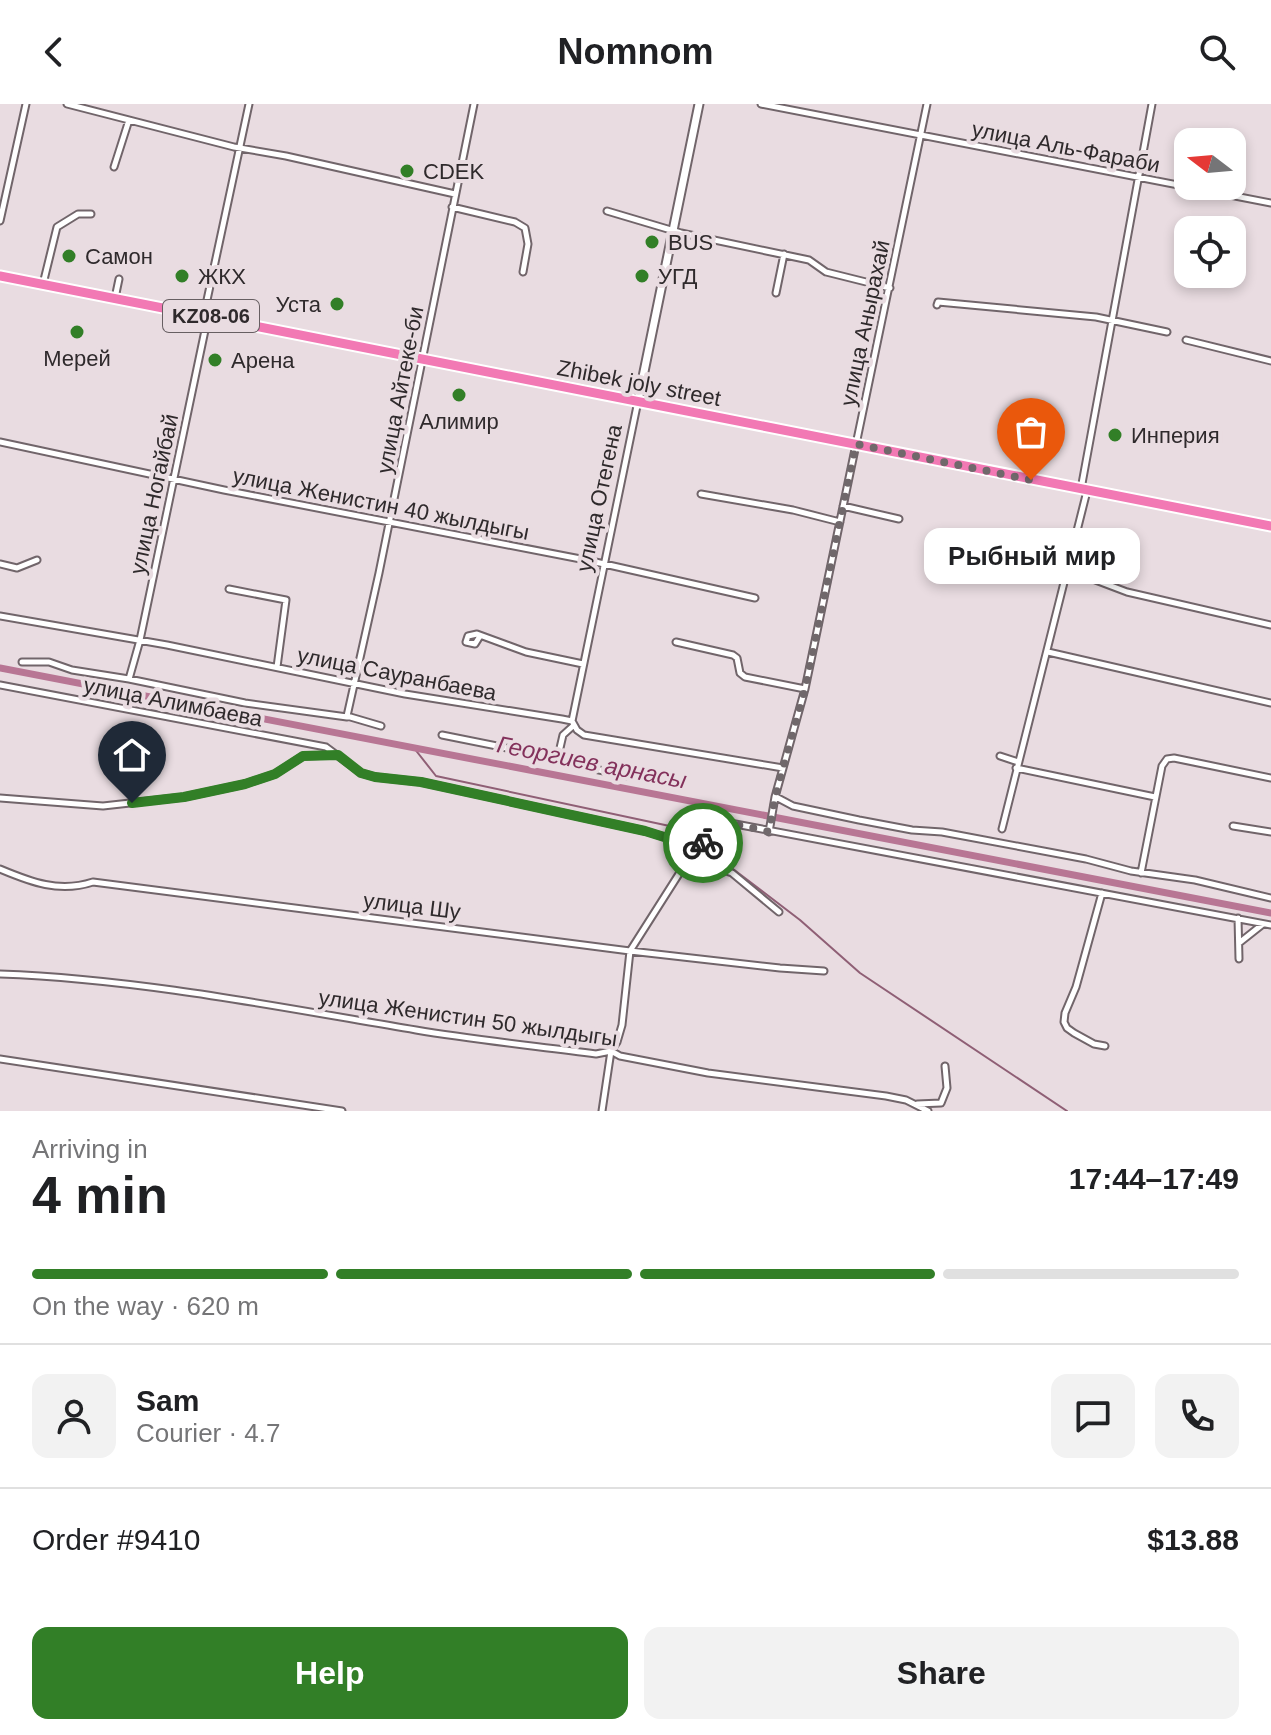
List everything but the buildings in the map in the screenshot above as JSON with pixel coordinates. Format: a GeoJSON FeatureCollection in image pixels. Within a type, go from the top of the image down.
{"type":"FeatureCollection","features":[{"type":"Feature","properties":{"kind":"highway","name":"Zhibek joly street"},"geometry":{"type":"LineString","coordinates":[[0,276],[1271,526]]}},
{"type":"Feature","properties":{"kind":"main road","name":"улица Отегена"},"geometry":{"type":"LineString","coordinates":[[638,401],[699,104]]}},
{"type":"Feature","properties":{"kind":"street"},"geometry":{"type":"LineString","coordinates":[[0,221],[26,104]]}},
{"type":"Feature","properties":{"kind":"street"},"geometry":{"type":"LineString","coordinates":[[67,104],[240,147],[455,194]]}},
{"type":"Feature","properties":{"kind":"street","name":"улица Ногайбай"},"geometry":{"type":"LineString","coordinates":[[129,679],[140,640],[249,104]]}},
{"type":"Feature","properties":{"kind":"street","name":"улица Айтеке-би"},"geometry":{"type":"LineString","coordinates":[[347,717],[474,104]]}},
{"type":"Feature","properties":{"kind":"street","name":"улица Аль-Фараби"},"geometry":{"type":"LineString","coordinates":[[761,104],[1271,203]]}},
{"type":"Feature","properties":{"kind":"street","name":"улица Анырахай"},"geometry":{"type":"LineString","coordinates":[[769,832],[805,689],[927,104]]}},
{"type":"Feature","properties":{"kind":"street"},"geometry":{"type":"LineString","coordinates":[[1002,829],[1069,570],[1152,104]]}},
{"type":"Feature","properties":{"kind":"street"},"geometry":{"type":"LineString","coordinates":[[114,167],[129,120]]}},
{"type":"Feature","properties":{"kind":"street"},"geometry":{"type":"LineString","coordinates":[[452,207],[503,219],[525,228],[528,244],[523,272]]}},
{"type":"Feature","properties":{"kind":"street"},"geometry":{"type":"LineString","coordinates":[[607,211],[674,231],[809,260],[826,272],[890,288]]}},
{"type":"Feature","properties":{"kind":"street"},"geometry":{"type":"LineString","coordinates":[[43,285],[57,227],[78,214],[91,214]]}},
{"type":"Feature","properties":{"kind":"street"},"geometry":{"type":"LineString","coordinates":[[776,293],[784,254]]}},
{"type":"Feature","properties":{"kind":"street"},"geometry":{"type":"LineString","coordinates":[[114,299],[119,279]]}},
{"type":"Feature","properties":{"kind":"street"},"geometry":{"type":"LineString","coordinates":[[937,305],[938,302],[1096,317],[1167,332]]}},
{"type":"Feature","properties":{"kind":"street"},"geometry":{"type":"LineString","coordinates":[[1186,340],[1271,361]]}},
{"type":"Feature","properties":{"kind":"street","name":"улица Отегена"},"geometry":{"type":"LineString","coordinates":[[557,758],[563,735],[573,724],[638,401]]}},
{"type":"Feature","properties":{"kind":"street","name":"улица Женистин 40 жылдыгы"},"geometry":{"type":"LineString","coordinates":[[0,442],[604,564],[755,598]]}},
{"type":"Feature","properties":{"kind":"street"},"geometry":{"type":"LineString","coordinates":[[701,494],[793,510],[840,522]]}},
{"type":"Feature","properties":{"kind":"street"},"geometry":{"type":"LineString","coordinates":[[843,506],[899,519]]}},
{"type":"Feature","properties":{"kind":"street"},"geometry":{"type":"LineString","coordinates":[[0,564],[17,568],[37,560]]}},
{"type":"Feature","properties":{"kind":"street"},"geometry":{"type":"LineString","coordinates":[[1069,570],[1127,592],[1271,625]]}},
{"type":"Feature","properties":{"kind":"street"},"geometry":{"type":"LineString","coordinates":[[229,589],[286,600],[277,667]]}},
{"type":"Feature","properties":{"kind":"street","name":"улица Сауранбаева"},"geometry":{"type":"LineString","coordinates":[[0,616],[573,724],[584,735],[783,768]]}},
{"type":"Feature","properties":{"kind":"street"},"geometry":{"type":"LineString","coordinates":[[480,636],[496,639],[526,652],[583,664]]}},
{"type":"Feature","properties":{"kind":"street"},"geometry":{"type":"LineString","coordinates":[[676,642],[733,655],[737,658],[740,673],[745,677],[805,689]]}},
{"type":"Feature","properties":{"kind":"street"},"geometry":{"type":"LineString","coordinates":[[1048,652],[1271,703]]}},
{"type":"Feature","properties":{"kind":"street"},"geometry":{"type":"LineString","coordinates":[[22,662],[49,662],[72,670],[215,698],[347,717],[381,726]]}},
{"type":"Feature","properties":{"kind":"street","name":"улица Алимбаева"},"geometry":{"type":"LineString","coordinates":[[0,685],[326,747],[361,773],[421,782],[645,831],[677,841],[691,855]]}},
{"type":"Feature","properties":{"kind":"street"},"geometry":{"type":"LineString","coordinates":[[442,735],[632,777]]}},
{"type":"Feature","properties":{"kind":"street"},"geometry":{"type":"LineString","coordinates":[[0,798],[103,806],[184,797],[275,774],[303,756],[338,755]]}},
{"type":"Feature","properties":{"kind":"street"},"geometry":{"type":"LineString","coordinates":[[1000,756],[1017,765],[1155,797]]}},
{"type":"Feature","properties":{"kind":"street"},"geometry":{"type":"LineString","coordinates":[[1141,873],[1163,763],[1174,758],[1271,778]]}},
{"type":"Feature","properties":{"kind":"street"},"geometry":{"type":"LineString","coordinates":[[775,799],[793,806],[912,830],[1086,859],[1271,898]]}},
{"type":"Feature","properties":{"kind":"street"},"geometry":{"type":"LineString","coordinates":[[602,1111],[611,1051],[620,1033],[630,951],[691,855],[719,825],[730,823],[1268,924]]}},
{"type":"Feature","properties":{"kind":"street"},"geometry":{"type":"LineString","coordinates":[[1233,826],[1271,832]]}},
{"type":"Feature","properties":{"kind":"street"},"geometry":{"type":"LineString","coordinates":[[698,850],[718,868],[732,873],[779,912]]}},
{"type":"Feature","properties":{"kind":"street","name":"улица Шу"},"geometry":{"type":"LineString","coordinates":[[0,869],[48,886],[68,888],[93,882],[630,951],[824,971]]}},
{"type":"Feature","properties":{"kind":"street"},"geometry":{"type":"LineString","coordinates":[[1102,893],[1064,1022],[1074,1033],[1105,1046]]}},
{"type":"Feature","properties":{"kind":"street"},"geometry":{"type":"LineString","coordinates":[[1238,918],[1239,959]]}},
{"type":"Feature","properties":{"kind":"street"},"geometry":{"type":"LineString","coordinates":[[1239,944],[1268,924]]}},
{"type":"Feature","properties":{"kind":"street","name":"улица Женистин 50 жылдыгы"},"geometry":{"type":"LineString","coordinates":[[0,974],[41,976],[266,1003],[418,1030],[596,1054],[611,1051],[620,1056],[708,1073],[886,1096],[916,1104],[928,1111]]}},
{"type":"Feature","properties":{"kind":"street"},"geometry":{"type":"LineString","coordinates":[[0,1059],[342,1111]]}},
{"type":"Feature","properties":{"kind":"street"},"geometry":{"type":"LineString","coordinates":[[916,1104],[941,1103],[947,1088],[945,1066]]}},
{"type":"Feature","properties":{"kind":"waterway","name":"Георгиев арнасы"},"geometry":{"type":"LineString","coordinates":[[0,668],[1271,913]]}},
{"type":"Feature","properties":{"kind":"waterway"},"geometry":{"type":"LineString","coordinates":[[414,748],[436,776],[679,828],[800,920],[860,973],[1067,1111]]}},
{"type":"Feature","properties":{"kind":"way so far"},"geometry":{"type":"LineString","coordinates":[[703,843],[719,825],[730,823],[769,832],[775,797],[805,689],[856,444],[1031,480]]}},
{"type":"Feature","properties":{"kind":"place","name":"CDEK"},"geometry":{"type":"Point","coordinates":[407,171]}},
{"type":"Feature","properties":{"kind":"place","name":"BUS"},"geometry":{"type":"Point","coordinates":[652,242]}},
{"type":"Feature","properties":{"kind":"place","name":"Самон"},"geometry":{"type":"Point","coordinates":[69,256]}},
{"type":"Feature","properties":{"kind":"place","name":"ЖКХ"},"geometry":{"type":"Point","coordinates":[182,276]}},
{"type":"Feature","properties":{"kind":"place","name":"УГД"},"geometry":{"type":"Point","coordinates":[642,276]}},
{"type":"Feature","properties":{"kind":"place","name":"Уста"},"geometry":{"type":"Point","coordinates":[337,304]}},
{"type":"Feature","properties":{"kind":"place","name":"Мерей"},"geometry":{"type":"Point","coordinates":[77,332]}},
{"type":"Feature","properties":{"kind":"place","name":"Арена"},"geometry":{"type":"Point","coordinates":[215,360]}},
{"type":"Feature","properties":{"kind":"place","name":"Алимир"},"geometry":{"type":"Point","coordinates":[459,395]}},
{"type":"Feature","properties":{"kind":"place","name":"Инперия"},"geometry":{"type":"Point","coordinates":[1115,435]}},
{"type":"Feature","properties":{"kind":"place","name":"Рыбный мир"},"geometry":{"type":"Point","coordinates":[1031,480]}},
{"type":"Feature","properties":{"kind":"route"},"geometry":{"type":"LineString","coordinates":[[132,803],[184,797],[245,784],[275,774],[296,758],[338,755],[361,773],[375,777],[421,782],[645,831],[677,841],[691,855],[703,843]]}}]}
